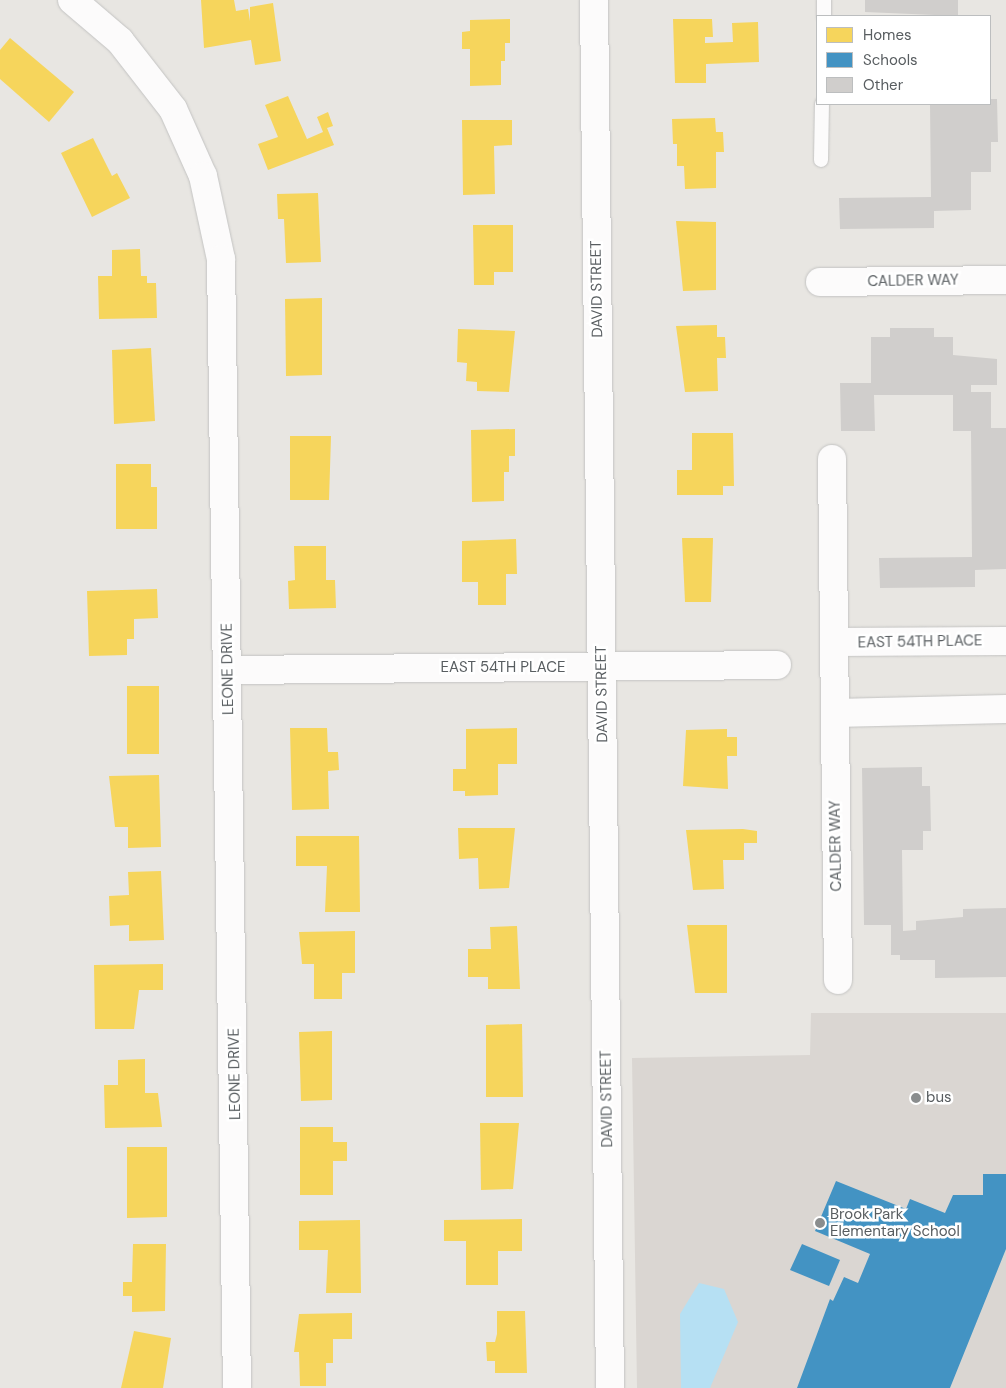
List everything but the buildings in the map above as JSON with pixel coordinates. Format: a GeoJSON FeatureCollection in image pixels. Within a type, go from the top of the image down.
{"type":"FeatureCollection","features":[{"type":"Feature","properties":{"kind":"street","name":"LEONE DRIVE"},"geometry":{"type":"LineString","coordinates":[[72,0],[102,8],[173,109],[200,165],[216,223],[222,268],[238,1388]]}},
{"type":"Feature","properties":{"kind":"street","name":"DAVID STREET"},"geometry":{"type":"LineString","coordinates":[[594,0],[610,1388]]}},
{"type":"Feature","properties":{"kind":"street","name":"CALDER WAY"},"geometry":{"type":"LineString","coordinates":[[820,282],[1006,280]]}},
{"type":"Feature","properties":{"kind":"street","name":"CALDER WAY"},"geometry":{"type":"LineString","coordinates":[[832,459],[838,980]]}},
{"type":"Feature","properties":{"kind":"street","name":"EAST 54TH PLACE"},"geometry":{"type":"LineString","coordinates":[[834,642],[1006,641]]}},
{"type":"Feature","properties":{"kind":"street","name":"EAST 54TH PLACE"},"geometry":{"type":"LineString","coordinates":[[228,670],[777,665]]}},
{"type":"Feature","properties":{"kind":"street"},"geometry":{"type":"LineString","coordinates":[[835,713],[1006,710]]}},
{"type":"Feature","properties":{"kind":"lane"},"geometry":{"type":"LineString","coordinates":[[824,0],[824,15]]}},
{"type":"Feature","properties":{"kind":"lane"},"geometry":{"type":"LineString","coordinates":[[820,160],[822,105]]}},
{"type":"Feature","properties":{"kind":"shaded area","name":"Brook Park Elementary School"},"geometry":{"type":"Polygon","coordinates":[[[811,1013],[1006,1013],[1006,1388],[637,1388],[632,1058],[810,1055],[811,1013]]]}},
{"type":"Feature","properties":{"kind":"water"},"geometry":{"type":"Polygon","coordinates":[[[699,1283],[724,1289],[738,1322],[710,1388],[681,1388],[680,1314],[699,1283]]]}},
{"type":"Feature","properties":{"kind":"place","name":"bus"},"geometry":{"type":"Point","coordinates":[916,1098]}},
{"type":"Feature","properties":{"kind":"place","name":"Brook Park Elementary School"},"geometry":{"type":"Point","coordinates":[820,1223]}}]}
